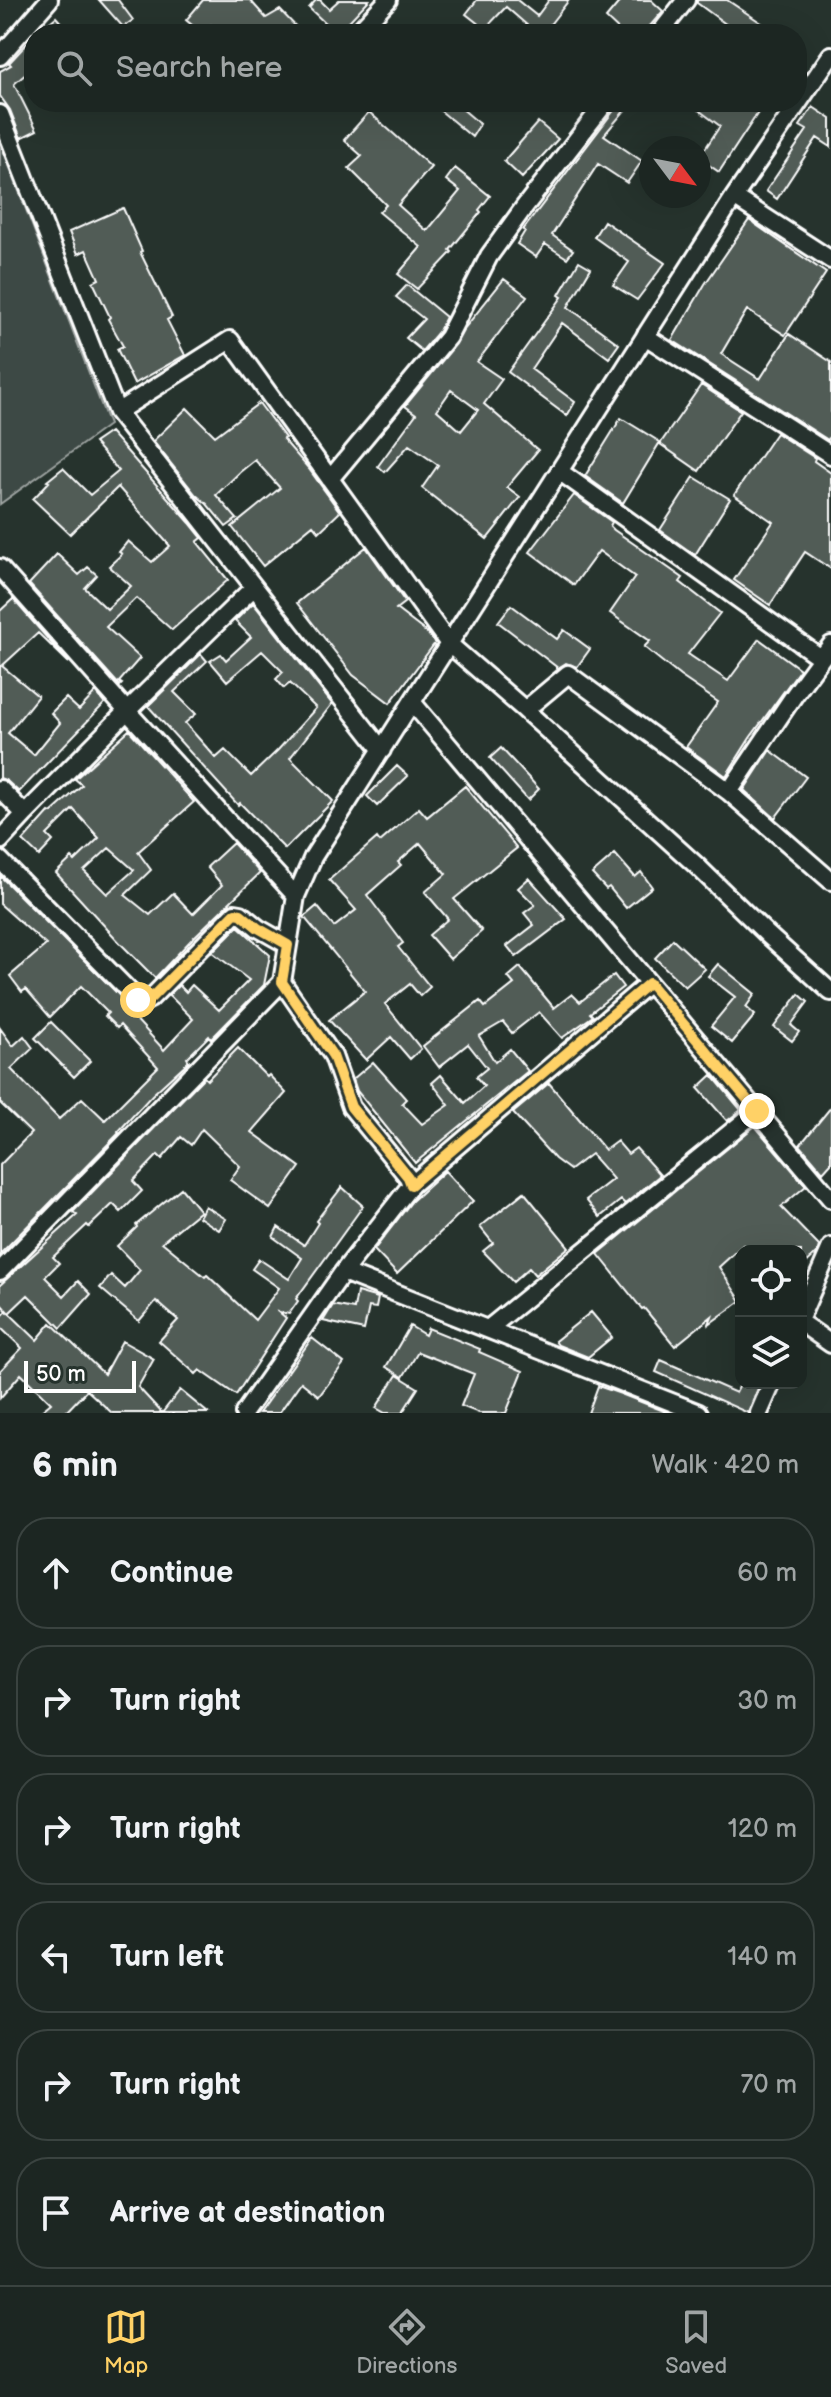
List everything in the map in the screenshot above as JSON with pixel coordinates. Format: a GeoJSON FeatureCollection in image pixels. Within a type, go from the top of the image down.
{"type":"FeatureCollection","features":[{"type":"Feature","properties":{"kind":"street"},"geometry":{"type":"LineString","coordinates":[[28,24],[49,0]]}},
{"type":"Feature","properties":{"kind":"street"},"geometry":{"type":"LineString","coordinates":[[365,24],[388,0]]}},
{"type":"Feature","properties":{"kind":"street"},"geometry":{"type":"LineString","coordinates":[[667,24],[686,0]]}},
{"type":"Feature","properties":{"kind":"street"},"geometry":{"type":"LineString","coordinates":[[0,56],[24,29]]}},
{"type":"Feature","properties":{"kind":"street"},"geometry":{"type":"LineString","coordinates":[[807,90],[831,55]]}},
{"type":"Feature","properties":{"kind":"street"},"geometry":{"type":"LineString","coordinates":[[330,479],[448,337],[489,256],[598,112]]}},
{"type":"Feature","properties":{"kind":"street"},"geometry":{"type":"LineString","coordinates":[[0,1271],[282,982],[296,896],[313,857],[734,197],[792,112]]}},
{"type":"Feature","properties":{"kind":"street"},"geometry":{"type":"LineString","coordinates":[[0,114],[117,412],[382,750]]}},
{"type":"Feature","properties":{"kind":"street"},"geometry":{"type":"LineString","coordinates":[[734,197],[831,260]]}},
{"type":"Feature","properties":{"kind":"street"},"geometry":{"type":"LineString","coordinates":[[645,336],[831,455]]}},
{"type":"Feature","properties":{"kind":"street"},"geometry":{"type":"LineString","coordinates":[[117,412],[230,340],[449,644],[696,865],[831,992]]}},
{"type":"Feature","properties":{"kind":"street"},"geometry":{"type":"LineString","coordinates":[[559,471],[826,652],[729,792]]}},
{"type":"Feature","properties":{"kind":"street"},"geometry":{"type":"LineString","coordinates":[[0,568],[296,896]]}},
{"type":"Feature","properties":{"kind":"street"},"geometry":{"type":"LineString","coordinates":[[0,841],[254,587]]}},
{"type":"Feature","properties":{"kind":"street"},"geometry":{"type":"LineString","coordinates":[[525,710],[568,674],[729,792],[831,881]]}},
{"type":"Feature","properties":{"kind":"street"},"geometry":{"type":"LineString","coordinates":[[412,702],[831,1199]]}},
{"type":"Feature","properties":{"kind":"street"},"geometry":{"type":"LineString","coordinates":[[0,789],[25,814]]}},
{"type":"Feature","properties":{"kind":"street"},"geometry":{"type":"LineString","coordinates":[[0,860],[138,1000],[144,1002],[235,913],[288,945]]}},
{"type":"Feature","properties":{"kind":"street"},"geometry":{"type":"LineString","coordinates":[[282,982],[333,1056],[351,1107],[408,1177],[411,1185]]}},
{"type":"Feature","properties":{"kind":"street"},"geometry":{"type":"LineString","coordinates":[[244,1413],[343,1272],[411,1185],[649,983]]}},
{"type":"Feature","properties":{"kind":"street"},"geometry":{"type":"LineString","coordinates":[[488,1329],[757,1111]]}},
{"type":"Feature","properties":{"kind":"street"},"geometry":{"type":"LineString","coordinates":[[807,1302],[831,1247]]}},
{"type":"Feature","properties":{"kind":"street"},"geometry":{"type":"LineString","coordinates":[[343,1272],[699,1413]]}},
{"type":"Feature","properties":{"kind":"street"},"geometry":{"type":"LineString","coordinates":[[807,1327],[831,1344]]}},
{"type":"Feature","properties":{"kind":"street"},"geometry":{"type":"LineString","coordinates":[[759,1413],[769,1389]]}},
{"type":"Feature","properties":{"kind":"shaded area"},"geometry":{"type":"Polygon","coordinates":[[[0,142],[109,425],[0,504],[0,142]]]}},
{"type":"Feature","properties":{"kind":"building"},"geometry":{"type":"Polygon","coordinates":[[[99,0],[118,0],[133,20],[120,24],[99,0]]]}},
{"type":"Feature","properties":{"kind":"building"},"geometry":{"type":"Polygon","coordinates":[[[203,0],[250,0],[266,18],[280,10],[293,24],[191,24],[186,20],[203,0]]]}},
{"type":"Feature","properties":{"kind":"building"},"geometry":{"type":"Polygon","coordinates":[[[316,0],[329,9],[339,0],[369,0],[346,24],[326,24],[309,8],[316,0]]]}},
{"type":"Feature","properties":{"kind":"building"},"geometry":{"type":"Polygon","coordinates":[[[477,0],[517,0],[537,16],[549,0],[569,0],[550,24],[526,24],[506,7],[490,24],[479,24],[466,14],[477,0]]]}},
{"type":"Feature","properties":{"kind":"building"},"geometry":{"type":"Polygon","coordinates":[[[621,0],[651,0],[663,11],[652,24],[612,24],[606,18],[621,0]]]}},
{"type":"Feature","properties":{"kind":"building"},"geometry":{"type":"Polygon","coordinates":[[[697,0],[727,0],[763,24],[726,24],[697,0]]]}},
{"type":"Feature","properties":{"kind":"building"},"geometry":{"type":"Polygon","coordinates":[[[56,17],[62,24],[48,24],[56,17]]]}},
{"type":"Feature","properties":{"kind":"building"},"geometry":{"type":"Polygon","coordinates":[[[24,47],[24,76],[14,84],[24,104],[24,112],[28,112],[37,130],[21,138],[10,110],[0,96],[0,71],[11,65],[9,63],[24,47]]]}},
{"type":"Feature","properties":{"kind":"building"},"geometry":{"type":"Polygon","coordinates":[[[813,107],[831,119],[831,147],[817,138],[777,199],[766,191],[807,130],[800,126],[813,107]]]}},
{"type":"Feature","properties":{"kind":"building"},"geometry":{"type":"Polygon","coordinates":[[[369,112],[431,167],[398,205],[427,231],[460,191],[446,180],[455,168],[490,196],[450,250],[452,252],[417,289],[398,274],[421,247],[379,212],[386,205],[349,168],[362,156],[344,140],[369,112]]]}},
{"type":"Feature","properties":{"kind":"building"},"geometry":{"type":"Polygon","coordinates":[[[442,112],[466,112],[480,124],[472,137],[442,112]]]}},
{"type":"Feature","properties":{"kind":"building"},"geometry":{"type":"Polygon","coordinates":[[[613,112],[624,112],[604,135],[639,159],[639,165],[627,183],[598,164],[552,235],[573,250],[567,258],[545,244],[536,257],[517,244],[613,112]]]}},
{"type":"Feature","properties":{"kind":"building"},"geometry":{"type":"Polygon","coordinates":[[[701,112],[758,112],[719,172],[711,166],[711,140],[720,126],[701,112]]]}},
{"type":"Feature","properties":{"kind":"building"},"geometry":{"type":"Polygon","coordinates":[[[538,122],[558,139],[522,178],[504,161],[538,122]]]}},
{"type":"Feature","properties":{"kind":"building"},"geometry":{"type":"Polygon","coordinates":[[[123,208],[140,252],[172,317],[167,320],[185,355],[134,384],[117,349],[123,346],[93,282],[99,279],[86,250],[78,254],[69,232],[123,208]]]}},
{"type":"Feature","properties":{"kind":"building"},"geometry":{"type":"Polygon","coordinates":[[[749,220],[826,273],[785,335],[747,310],[721,354],[760,379],[789,334],[831,362],[831,435],[828,440],[672,340],[705,284],[749,220]]]}},
{"type":"Feature","properties":{"kind":"building"},"geometry":{"type":"Polygon","coordinates":[[[604,221],[665,263],[637,300],[613,285],[629,262],[594,237],[604,221]]]}},
{"type":"Feature","properties":{"kind":"building"},"geometry":{"type":"Polygon","coordinates":[[[579,261],[591,268],[568,307],[619,344],[609,358],[562,323],[531,369],[575,402],[567,416],[508,372],[562,297],[559,295],[579,261]]]}},
{"type":"Feature","properties":{"kind":"building"},"geometry":{"type":"Polygon","coordinates":[[[504,279],[527,296],[477,362],[502,379],[484,404],[538,450],[507,487],[520,497],[487,539],[422,488],[438,465],[409,445],[385,472],[378,466],[416,414],[405,406],[456,344],[464,329],[504,279]],[[451,390],[437,410],[461,431],[478,410],[451,390]]]}},
{"type":"Feature","properties":{"kind":"building"},"geometry":{"type":"Polygon","coordinates":[[[407,285],[446,317],[422,351],[406,338],[424,319],[396,297],[407,285]]]}},
{"type":"Feature","properties":{"kind":"building"},"geometry":{"type":"Polygon","coordinates":[[[701,385],[741,411],[699,471],[660,444],[701,385]]]}},
{"type":"Feature","properties":{"kind":"building"},"geometry":{"type":"Polygon","coordinates":[[[259,403],[340,512],[319,532],[313,525],[263,566],[232,527],[280,488],[255,460],[216,495],[237,519],[226,527],[153,441],[187,408],[215,436],[259,403]]]}},
{"type":"Feature","properties":{"kind":"building"},"geometry":{"type":"Polygon","coordinates":[[[621,418],[660,442],[623,503],[585,476],[621,418]]]}},
{"type":"Feature","properties":{"kind":"building"},"geometry":{"type":"Polygon","coordinates":[[[110,432],[202,538],[197,542],[228,580],[172,630],[136,598],[106,627],[140,658],[119,682],[122,684],[120,686],[29,584],[57,554],[79,575],[88,567],[97,575],[85,588],[107,609],[131,586],[109,566],[122,554],[119,552],[128,541],[152,562],[170,546],[118,487],[70,534],[33,499],[47,481],[63,468],[90,495],[119,471],[94,443],[110,432]]]}},
{"type":"Feature","properties":{"kind":"building"},"geometry":{"type":"Polygon","coordinates":[[[776,433],[815,458],[814,461],[831,473],[831,569],[805,552],[770,605],[734,580],[773,522],[734,495],[776,433]]]}},
{"type":"Feature","properties":{"kind":"building"},"geometry":{"type":"Polygon","coordinates":[[[694,477],[730,499],[695,555],[660,530],[694,477]]]}},
{"type":"Feature","properties":{"kind":"building"},"geometry":{"type":"Polygon","coordinates":[[[574,495],[612,522],[610,526],[614,530],[683,578],[680,582],[720,613],[688,654],[728,681],[759,639],[800,669],[726,776],[686,747],[718,702],[644,647],[650,641],[610,613],[635,577],[599,551],[574,585],[530,552],[574,495]]]}},
{"type":"Feature","properties":{"kind":"building"},"geometry":{"type":"Polygon","coordinates":[[[366,547],[405,602],[396,609],[435,643],[390,703],[353,675],[297,603],[366,547]]]}},
{"type":"Feature","properties":{"kind":"building"},"geometry":{"type":"Polygon","coordinates":[[[13,599],[69,663],[38,633],[2,666],[38,696],[8,733],[34,755],[60,723],[51,713],[66,698],[79,710],[96,692],[105,703],[19,792],[0,778],[0,611],[13,599]]]}},
{"type":"Feature","properties":{"kind":"building"},"geometry":{"type":"Polygon","coordinates":[[[253,603],[332,704],[290,758],[333,801],[285,849],[240,803],[238,805],[148,706],[201,654],[207,661],[174,692],[196,714],[185,723],[216,758],[225,750],[251,776],[278,750],[316,708],[290,683],[284,688],[276,679],[283,672],[262,651],[227,681],[210,661],[221,654],[226,660],[251,637],[235,621],[253,603]]]}},
{"type":"Feature","properties":{"kind":"building"},"geometry":{"type":"Polygon","coordinates":[[[511,605],[557,639],[564,630],[590,649],[577,667],[566,663],[558,668],[498,622],[511,605]]]}},
{"type":"Feature","properties":{"kind":"building"},"geometry":{"type":"Polygon","coordinates":[[[129,730],[194,802],[138,852],[151,870],[125,895],[150,915],[173,893],[193,914],[222,885],[207,867],[233,843],[260,873],[155,978],[56,873],[72,858],[75,861],[99,838],[73,809],[47,835],[53,841],[39,856],[23,841],[49,812],[82,785],[75,779],[129,730]],[[109,848],[84,871],[107,894],[134,870],[109,848]]]}},
{"type":"Feature","properties":{"kind":"building"},"geometry":{"type":"Polygon","coordinates":[[[501,748],[539,789],[528,800],[490,758],[501,748]]]}},
{"type":"Feature","properties":{"kind":"building"},"geometry":{"type":"Polygon","coordinates":[[[770,750],[806,777],[775,818],[744,790],[770,750]]]}},
{"type":"Feature","properties":{"kind":"building"},"geometry":{"type":"Polygon","coordinates":[[[397,766],[408,776],[377,806],[367,796],[397,766]]]}},
{"type":"Feature","properties":{"kind":"building"},"geometry":{"type":"Polygon","coordinates":[[[465,786],[517,848],[454,899],[482,931],[450,959],[429,935],[448,919],[425,892],[446,874],[420,843],[367,895],[403,943],[398,947],[430,987],[420,996],[410,984],[385,1004],[421,1049],[410,1059],[391,1037],[366,1060],[329,1020],[365,991],[304,917],[317,906],[334,927],[356,910],[329,880],[377,838],[380,842],[419,808],[427,817],[465,786]]]}},
{"type":"Feature","properties":{"kind":"building"},"geometry":{"type":"Polygon","coordinates":[[[615,854],[635,877],[641,872],[652,887],[626,908],[609,887],[606,889],[592,874],[615,854]]]}},
{"type":"Feature","properties":{"kind":"building"},"geometry":{"type":"Polygon","coordinates":[[[0,876],[135,1011],[131,1014],[164,1050],[193,1019],[169,995],[179,985],[186,992],[192,985],[219,1010],[249,980],[212,952],[238,926],[270,955],[264,985],[211,1039],[209,1036],[187,1058],[189,1061],[152,1095],[119,1133],[0,1254],[0,1165],[31,1133],[0,1103],[0,1028],[13,1046],[24,1036],[33,1048],[11,1069],[59,1119],[82,1098],[105,1120],[158,1067],[120,1025],[117,1028],[105,1016],[108,1013],[81,986],[50,1017],[26,989],[22,992],[10,976],[46,945],[0,904],[0,876]]]}},
{"type":"Feature","properties":{"kind":"building"},"geometry":{"type":"Polygon","coordinates":[[[529,878],[566,919],[516,957],[507,946],[534,925],[524,913],[535,905],[518,888],[529,878]]]}},
{"type":"Feature","properties":{"kind":"building"},"geometry":{"type":"Polygon","coordinates":[[[673,939],[705,969],[685,987],[655,958],[673,939]]]}},
{"type":"Feature","properties":{"kind":"building"},"geometry":{"type":"Polygon","coordinates":[[[718,964],[755,994],[746,1007],[755,1015],[732,1043],[711,1026],[735,997],[708,976],[718,964]]]}},
{"type":"Feature","properties":{"kind":"building"},"geometry":{"type":"Polygon","coordinates":[[[520,967],[554,1008],[572,994],[580,1002],[614,975],[623,987],[590,1013],[593,1016],[562,1038],[539,1012],[512,1033],[503,1022],[479,1036],[495,1062],[510,1049],[528,1071],[415,1163],[357,1091],[353,1079],[373,1062],[406,1099],[402,1103],[422,1124],[449,1105],[432,1083],[441,1075],[465,1103],[484,1086],[476,1077],[487,1068],[468,1044],[439,1067],[423,1046],[480,1001],[485,1007],[514,984],[508,977],[520,967]]]}},
{"type":"Feature","properties":{"kind":"building"},"geometry":{"type":"Polygon","coordinates":[[[799,994],[808,1002],[791,1025],[799,1032],[792,1041],[774,1027],[799,994]]]}},
{"type":"Feature","properties":{"kind":"building"},"geometry":{"type":"Polygon","coordinates":[[[51,1022],[90,1061],[74,1077],[35,1038],[51,1022]]]}},
{"type":"Feature","properties":{"kind":"building"},"geometry":{"type":"Polygon","coordinates":[[[238,1048],[286,1093],[252,1132],[300,1167],[270,1209],[230,1180],[240,1166],[202,1129],[191,1145],[181,1137],[162,1159],[158,1155],[133,1181],[142,1191],[121,1212],[113,1204],[53,1257],[59,1263],[45,1277],[64,1296],[78,1281],[91,1294],[61,1328],[28,1295],[9,1313],[0,1303],[0,1285],[77,1215],[73,1212],[204,1077],[207,1080],[238,1048]]]}},
{"type":"Feature","properties":{"kind":"building"},"geometry":{"type":"Polygon","coordinates":[[[712,1075],[741,1110],[727,1121],[698,1088],[712,1075]]]}},
{"type":"Feature","properties":{"kind":"building"},"geometry":{"type":"Polygon","coordinates":[[[549,1083],[605,1150],[617,1141],[628,1154],[636,1148],[660,1175],[625,1204],[621,1200],[600,1217],[586,1200],[613,1179],[591,1154],[570,1170],[555,1159],[513,1113],[549,1083]]]}},
{"type":"Feature","properties":{"kind":"building"},"geometry":{"type":"Polygon","coordinates":[[[831,1107],[831,1163],[823,1172],[800,1145],[831,1107]]]}},
{"type":"Feature","properties":{"kind":"building"},"geometry":{"type":"Polygon","coordinates":[[[755,1126],[806,1186],[781,1207],[819,1246],[817,1253],[807,1262],[807,1245],[735,1245],[735,1252],[719,1267],[735,1292],[735,1305],[709,1324],[712,1316],[675,1346],[598,1254],[755,1126]]]}},
{"type":"Feature","properties":{"kind":"building"},"geometry":{"type":"Polygon","coordinates":[[[445,1171],[473,1201],[397,1274],[374,1250],[412,1201],[445,1171]]]}},
{"type":"Feature","properties":{"kind":"building"},"geometry":{"type":"Polygon","coordinates":[[[342,1187],[363,1206],[296,1299],[298,1301],[289,1314],[279,1312],[286,1318],[236,1395],[200,1370],[196,1374],[159,1341],[178,1320],[156,1301],[139,1321],[100,1288],[111,1275],[125,1288],[140,1270],[117,1246],[136,1225],[181,1188],[200,1211],[162,1242],[205,1277],[207,1275],[255,1320],[279,1288],[252,1269],[259,1259],[289,1279],[302,1258],[273,1237],[278,1227],[304,1245],[318,1223],[316,1221],[342,1187]]]}},
{"type":"Feature","properties":{"kind":"building"},"geometry":{"type":"Polygon","coordinates":[[[524,1192],[569,1247],[535,1275],[529,1268],[513,1282],[483,1251],[493,1243],[480,1227],[524,1192]]]}},
{"type":"Feature","properties":{"kind":"building"},"geometry":{"type":"Polygon","coordinates":[[[205,1206],[226,1219],[219,1230],[199,1217],[205,1206]]]}},
{"type":"Feature","properties":{"kind":"building"},"geometry":{"type":"Polygon","coordinates":[[[357,1292],[378,1298],[376,1308],[369,1307],[364,1330],[323,1321],[333,1305],[354,1309],[357,1292]]]}},
{"type":"Feature","properties":{"kind":"building"},"geometry":{"type":"Polygon","coordinates":[[[7,1311],[37,1340],[51,1323],[104,1374],[122,1341],[154,1359],[138,1387],[162,1413],[112,1413],[87,1390],[65,1413],[39,1413],[51,1403],[21,1374],[0,1398],[0,1371],[22,1348],[0,1327],[0,1318],[7,1311]]]}},
{"type":"Feature","properties":{"kind":"building"},"geometry":{"type":"Polygon","coordinates":[[[591,1312],[612,1337],[588,1357],[558,1345],[555,1341],[591,1312]]]}},
{"type":"Feature","properties":{"kind":"building"},"geometry":{"type":"Polygon","coordinates":[[[410,1326],[425,1335],[428,1328],[523,1371],[506,1413],[479,1413],[461,1406],[474,1374],[418,1352],[403,1377],[386,1367],[410,1326]]]}},
{"type":"Feature","properties":{"kind":"building"},"geometry":{"type":"Polygon","coordinates":[[[312,1338],[344,1363],[319,1396],[301,1382],[279,1413],[259,1413],[312,1338]]]}},
{"type":"Feature","properties":{"kind":"building"},"geometry":{"type":"Polygon","coordinates":[[[661,1360],[736,1393],[738,1389],[758,1389],[748,1413],[656,1372],[661,1360]]]}},
{"type":"Feature","properties":{"kind":"building"},"geometry":{"type":"Polygon","coordinates":[[[397,1375],[418,1388],[402,1413],[385,1413],[376,1408],[397,1375]]]}},
{"type":"Feature","properties":{"kind":"building"},"geometry":{"type":"Polygon","coordinates":[[[598,1386],[621,1394],[669,1413],[588,1413],[598,1386]]]}},
{"type":"Feature","properties":{"kind":"building"},"geometry":{"type":"Polygon","coordinates":[[[180,1390],[208,1413],[162,1413],[180,1390]]]}},
{"type":"Feature","properties":{"kind":"route"},"geometry":{"type":"LineString","coordinates":[[138,1000],[144,1002],[150,999],[235,913],[288,945],[282,982],[333,1056],[351,1107],[408,1177],[411,1185],[649,983],[757,1111]]}}]}
